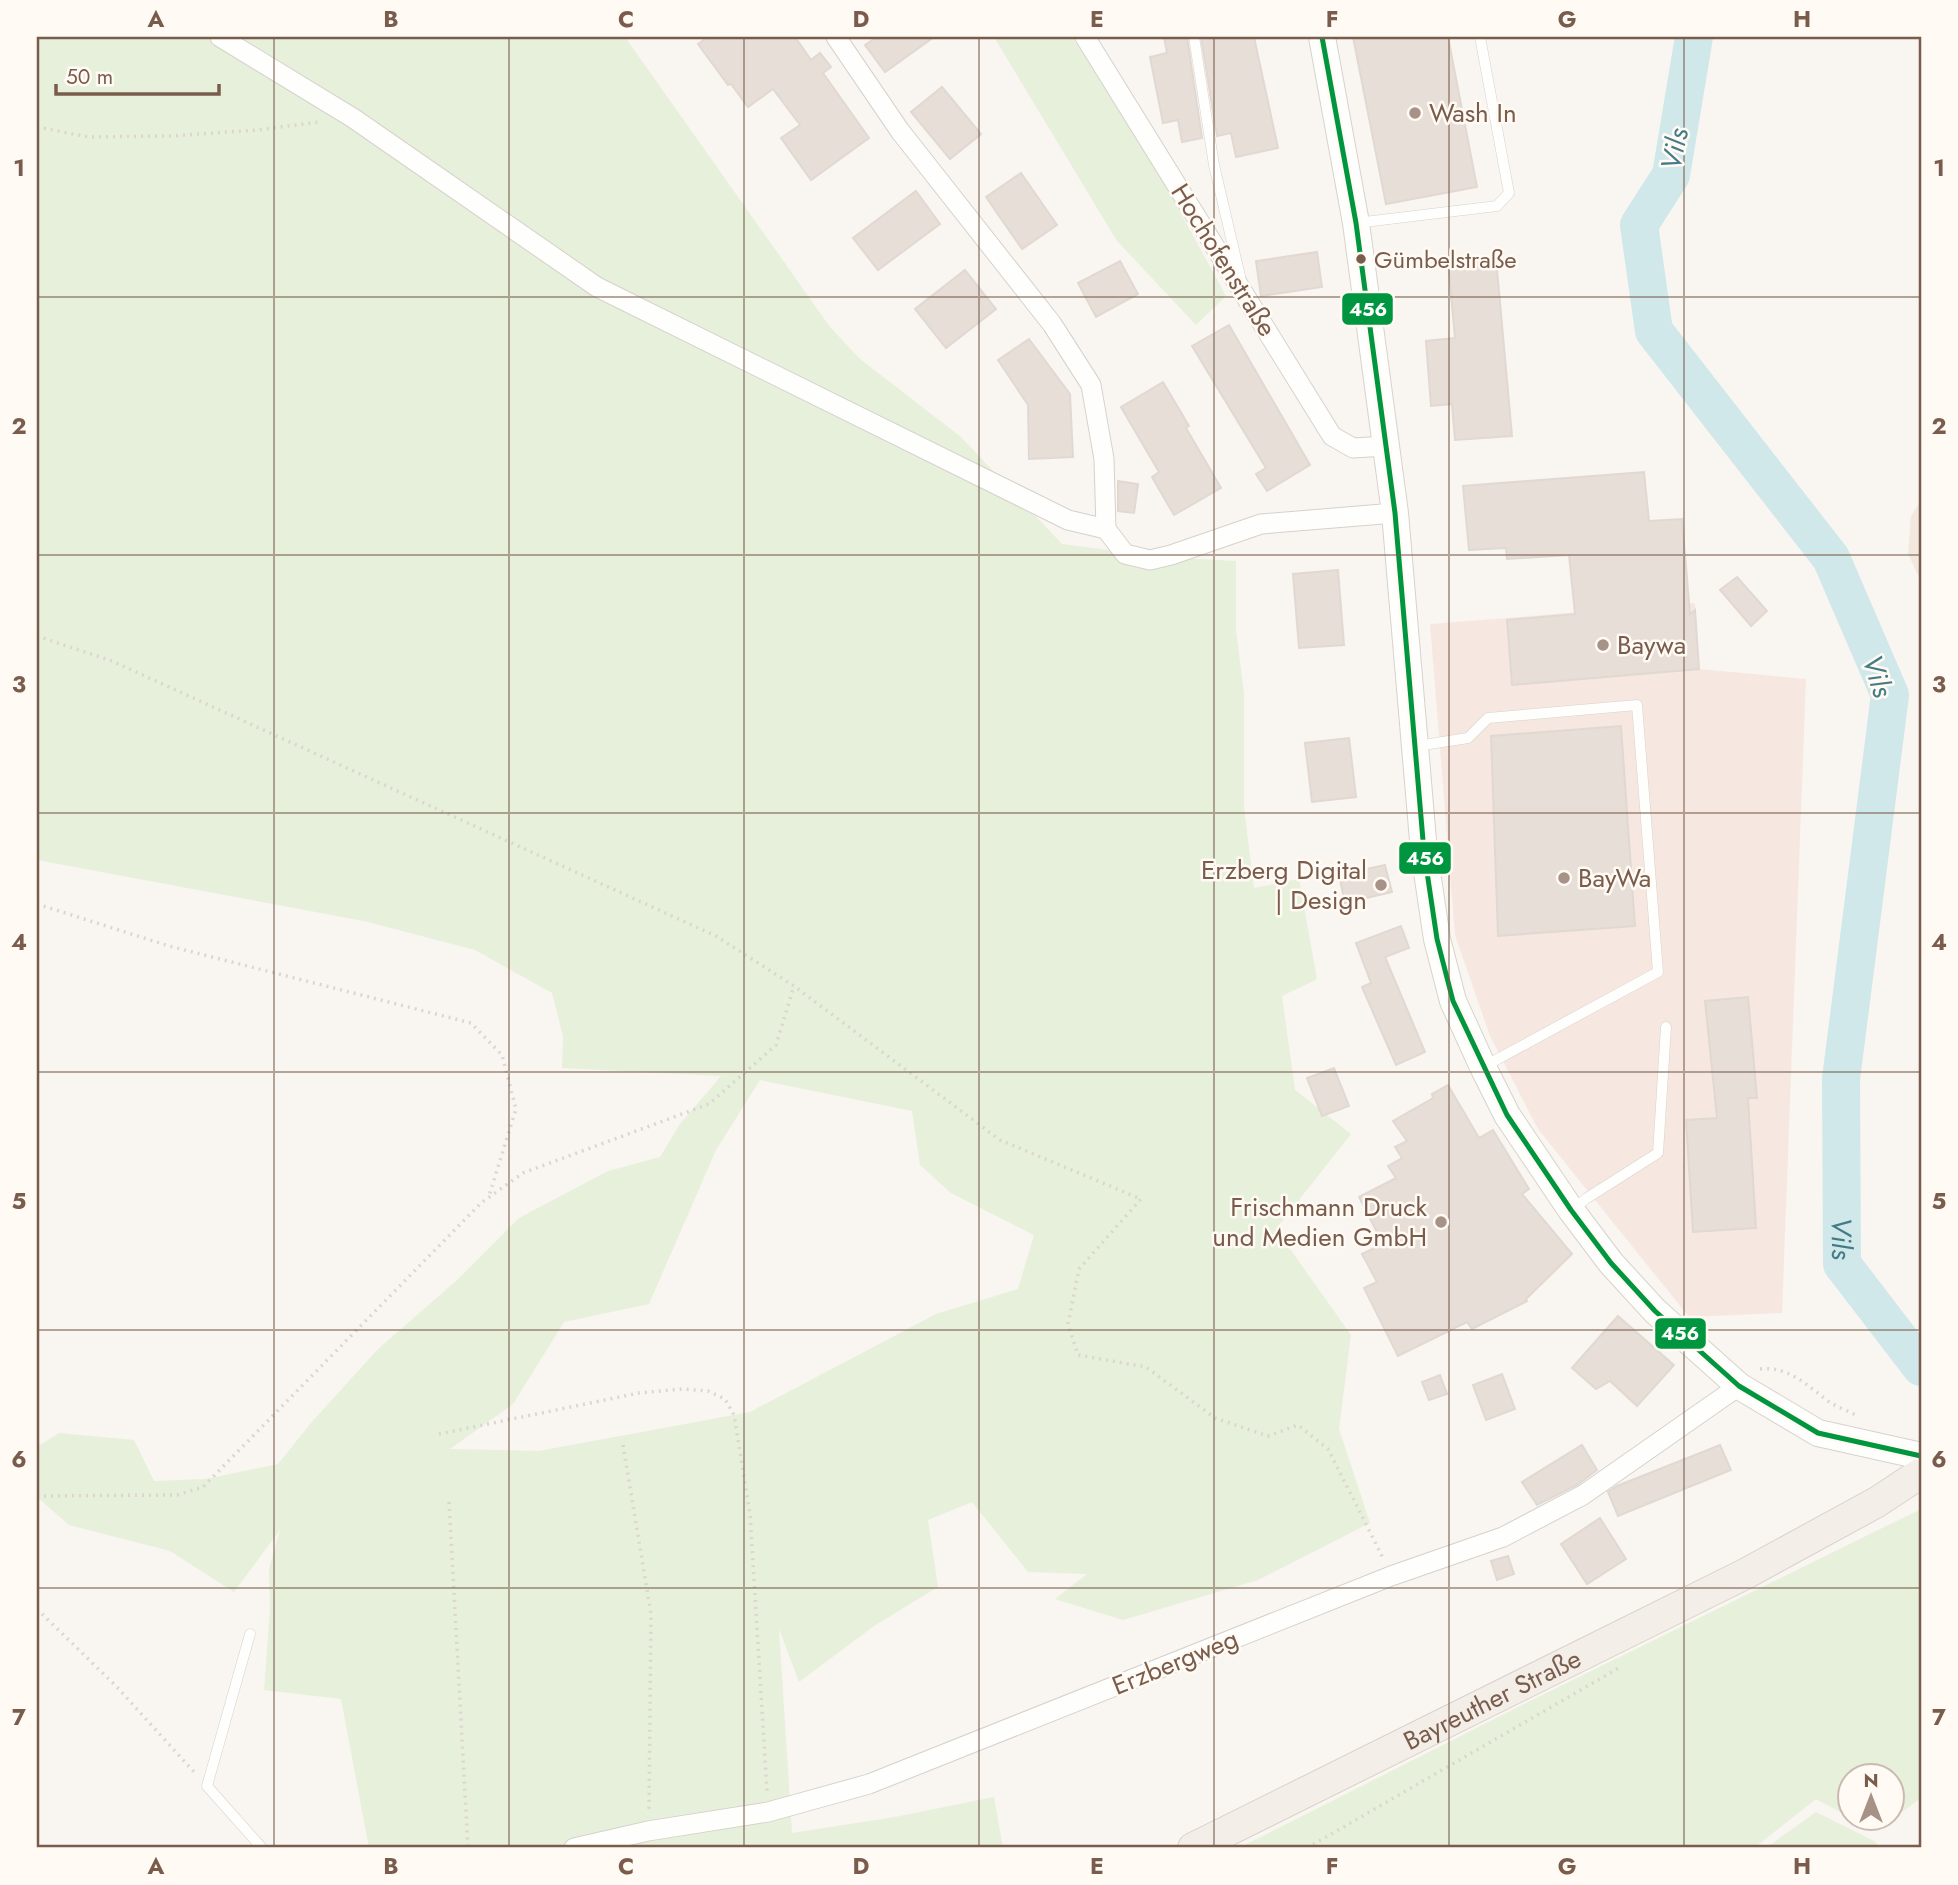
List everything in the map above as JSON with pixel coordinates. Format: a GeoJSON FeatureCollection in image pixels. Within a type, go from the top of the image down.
{"type":"FeatureCollection","features":[{"type":"Feature","properties":{"kind":"main road"},"geometry":{"type":"LineString","coordinates":[[1322,37],[1356,223],[1395,513],[1424,852],[1437,939],[1454,1001],[1507,1115],[1611,1263],[1655,1311],[1818,1433],[1921,1456]]}},
{"type":"Feature","properties":{"kind":"main road","name":"Bayreuther Straße"},"geometry":{"type":"LineString","coordinates":[[1194,1848],[1745,1574],[1877,1502],[1921,1473]]}},
{"type":"Feature","properties":{"kind":"street"},"geometry":{"type":"LineString","coordinates":[[220,37],[353,118],[597,287],[1068,520],[1106,529]]}},
{"type":"Feature","properties":{"kind":"street"},"geometry":{"type":"LineString","coordinates":[[836,37],[900,131],[1052,324],[1091,385],[1104,458],[1106,529],[1125,554],[1150,560],[1261,524],[1395,513]]}},
{"type":"Feature","properties":{"kind":"street","name":"Hochofenstraße"},"geometry":{"type":"LineString","coordinates":[[1085,37],[1332,436],[1353,448],[1386,446]]}},
{"type":"Feature","properties":{"kind":"street","name":"Erzbergweg"},"geometry":{"type":"LineString","coordinates":[[574,1848],[648,1831],[768,1812],[869,1784],[1391,1576],[1503,1537],[1583,1495],[1746,1378]]}},
{"type":"Feature","properties":{"kind":"lane"},"geometry":{"type":"LineString","coordinates":[[1194,37],[1214,165],[1243,290]]}},
{"type":"Feature","properties":{"kind":"lane"},"geometry":{"type":"LineString","coordinates":[[1356,223],[1497,206],[1509,192],[1480,37]]}},
{"type":"Feature","properties":{"kind":"lane"},"geometry":{"type":"LineString","coordinates":[[1414,747],[1468,738],[1488,718],[1637,705],[1658,972],[1483,1067]]}},
{"type":"Feature","properties":{"kind":"lane"},"geometry":{"type":"LineString","coordinates":[[1572,1210],[1658,1153],[1665,1027]]}},
{"type":"Feature","properties":{"kind":"lane"},"geometry":{"type":"LineString","coordinates":[[250,1634],[207,1786],[262,1848]]}},
{"type":"Feature","properties":{"kind":"path"},"geometry":{"type":"LineString","coordinates":[[37,127],[89,137],[171,136],[257,130],[353,118]]}},
{"type":"Feature","properties":{"kind":"path"},"geometry":{"type":"LineString","coordinates":[[37,636],[112,661],[716,936],[793,986],[1000,1140],[1141,1199],[1079,1269],[1068,1324],[1078,1355],[1146,1367],[1215,1418],[1268,1436],[1298,1425],[1328,1449],[1391,1576]]}},
{"type":"Feature","properties":{"kind":"path"},"geometry":{"type":"LineString","coordinates":[[37,904],[169,946],[471,1023],[502,1055],[516,1109],[489,1197]]}},
{"type":"Feature","properties":{"kind":"path"},"geometry":{"type":"LineString","coordinates":[[37,1496],[177,1495],[203,1487],[489,1197],[523,1173],[709,1104],[776,1045],[793,986]]}},
{"type":"Feature","properties":{"kind":"path"},"geometry":{"type":"LineString","coordinates":[[1746,1378],[1774,1368],[1793,1374],[1831,1403],[1866,1420]]}},
{"type":"Feature","properties":{"kind":"path"},"geometry":{"type":"LineString","coordinates":[[439,1434],[639,1393],[682,1389],[708,1391],[725,1399],[734,1415],[750,1514],[768,1812]]}},
{"type":"Feature","properties":{"kind":"path"},"geometry":{"type":"LineString","coordinates":[[623,1445],[651,1614],[648,1831]]}},
{"type":"Feature","properties":{"kind":"path"},"geometry":{"type":"LineString","coordinates":[[449,1502],[468,1848]]}},
{"type":"Feature","properties":{"kind":"path"},"geometry":{"type":"LineString","coordinates":[[37,1609],[116,1686],[207,1786]]}},
{"type":"Feature","properties":{"kind":"path"},"geometry":{"type":"LineString","coordinates":[[1307,1848],[1630,1661]]}},
{"type":"Feature","properties":{"kind":"shaded area"},"geometry":{"type":"Polygon","coordinates":[[[1921,501],[1921,581],[1908,554],[1911,516],[1921,501]]]}},
{"type":"Feature","properties":{"kind":"shaded area","name":"BayWa"},"geometry":{"type":"Polygon","coordinates":[[[1695,603],[1699,669],[1806,679],[1782,1313],[1689,1317],[1538,1129],[1490,1036],[1455,935],[1430,624],[1695,603]]]}},
{"type":"Feature","properties":{"kind":"green space"},"geometry":{"type":"Polygon","coordinates":[[[37,37],[625,37],[830,327],[860,359],[961,437],[1062,544],[1162,557],[1236,561],[1236,630],[1244,694],[1244,808],[1254,888],[1299,879],[1317,979],[1282,996],[1295,1090],[1351,1134],[1276,1229],[1351,1335],[1339,1429],[1370,1523],[1258,1580],[1123,1620],[1055,1599],[1087,1574],[1028,1572],[972,1502],[928,1520],[938,1587],[874,1626],[799,1682],[779,1629],[792,1833],[895,1817],[994,1797],[1003,1848],[369,1848],[341,1699],[264,1690],[270,1609],[269,1569],[280,1530],[234,1592],[170,1551],[69,1525],[37,1497],[37,1447],[59,1433],[134,1440],[154,1481],[206,1479],[278,1464],[378,1349],[456,1281],[519,1218],[608,1171],[660,1157],[680,1124],[721,1076],[562,1068],[563,1036],[552,993],[475,950],[364,921],[37,860],[37,37]],[[760,1080],[716,1150],[649,1304],[564,1322],[513,1404],[450,1449],[539,1451],[750,1412],[936,1314],[1018,1289],[1034,1235],[951,1193],[920,1165],[912,1111],[760,1080]]]}},
{"type":"Feature","properties":{"kind":"green space"},"geometry":{"type":"Polygon","coordinates":[[[994,37],[1072,37],[1136,131],[1226,296],[1196,325],[1117,241],[994,37]]]}},
{"type":"Feature","properties":{"kind":"green space"},"geometry":{"type":"Polygon","coordinates":[[[1921,1509],[1921,1798],[1906,1809],[1906,1762],[1836,1762],[1836,1810],[1816,1799],[1754,1848],[1239,1848],[1921,1509]]]}},
{"type":"Feature","properties":{"kind":"green space"},"geometry":{"type":"Polygon","coordinates":[[[1816,1812],[1836,1822],[1836,1832],[1856,1832],[1876,1842],[1878,1848],[1766,1848],[1816,1812]]]}},
{"type":"Feature","properties":{"kind":"building"},"geometry":{"type":"Polygon","coordinates":[[[708,37],[795,37],[811,60],[820,53],[831,67],[823,73],[869,138],[811,180],[781,138],[800,125],[773,89],[748,107],[698,44],[708,37]]]}},
{"type":"Feature","properties":{"kind":"building"},"geometry":{"type":"Polygon","coordinates":[[[877,37],[934,37],[885,72],[865,45],[877,37]]]}},
{"type":"Feature","properties":{"kind":"building"},"geometry":{"type":"Polygon","coordinates":[[[1164,37],[1187,37],[1202,138],[1182,142],[1178,120],[1163,123],[1150,57],[1167,53],[1164,37]]]}},
{"type":"Feature","properties":{"kind":"building"},"geometry":{"type":"Polygon","coordinates":[[[1201,37],[1254,37],[1278,148],[1236,157],[1231,133],[1217,136],[1201,37]]]}},
{"type":"Feature","properties":{"kind":"building","name":"Wash In"},"geometry":{"type":"Polygon","coordinates":[[[1353,37],[1448,37],[1477,187],[1386,204],[1353,37]]]}},
{"type":"Feature","properties":{"kind":"building"},"geometry":{"type":"Polygon","coordinates":[[[942,87],[981,134],[950,159],[911,112],[942,87]]]}},
{"type":"Feature","properties":{"kind":"building"},"geometry":{"type":"Polygon","coordinates":[[[1021,173],[1057,225],[1022,249],[986,197],[1021,173]]]}},
{"type":"Feature","properties":{"kind":"building"},"geometry":{"type":"Polygon","coordinates":[[[916,191],[940,224],[878,270],[853,238],[916,191]]]}},
{"type":"Feature","properties":{"kind":"building"},"geometry":{"type":"Polygon","coordinates":[[[1317,252],[1322,287],[1261,296],[1256,261],[1317,252]]]}},
{"type":"Feature","properties":{"kind":"building"},"geometry":{"type":"Polygon","coordinates":[[[1496,258],[1512,436],[1455,440],[1452,404],[1431,406],[1426,341],[1455,338],[1448,262],[1496,258]]]}},
{"type":"Feature","properties":{"kind":"building"},"geometry":{"type":"Polygon","coordinates":[[[1120,261],[1138,294],[1096,317],[1078,283],[1120,261]]]}},
{"type":"Feature","properties":{"kind":"building"},"geometry":{"type":"Polygon","coordinates":[[[965,270],[996,309],[946,348],[915,309],[965,270]]]}},
{"type":"Feature","properties":{"kind":"building"},"geometry":{"type":"Polygon","coordinates":[[[1229,325],[1310,465],[1267,491],[1256,474],[1266,468],[1192,346],[1229,325]]]}},
{"type":"Feature","properties":{"kind":"building"},"geometry":{"type":"Polygon","coordinates":[[[1029,339],[1070,394],[1073,457],[1029,459],[1028,405],[998,360],[1029,339]]]}},
{"type":"Feature","properties":{"kind":"building"},"geometry":{"type":"Polygon","coordinates":[[[1163,382],[1221,488],[1174,515],[1152,477],[1159,472],[1121,407],[1163,382]]]}},
{"type":"Feature","properties":{"kind":"building"},"geometry":{"type":"Polygon","coordinates":[[[1644,472],[1649,521],[1682,519],[1690,614],[1695,610],[1699,669],[1512,685],[1507,620],[1575,614],[1569,555],[1507,559],[1506,548],[1469,550],[1463,486],[1644,472]]]}},
{"type":"Feature","properties":{"kind":"building"},"geometry":{"type":"Polygon","coordinates":[[[1118,481],[1138,484],[1134,513],[1118,511],[1118,481]]]}},
{"type":"Feature","properties":{"kind":"building"},"geometry":{"type":"Polygon","coordinates":[[[1338,570],[1344,645],[1299,648],[1293,574],[1338,570]]]}},
{"type":"Feature","properties":{"kind":"building"},"geometry":{"type":"Polygon","coordinates":[[[1737,577],[1767,611],[1751,626],[1720,590],[1737,577]]]}},
{"type":"Feature","properties":{"kind":"building","name":"BayWa"},"geometry":{"type":"Polygon","coordinates":[[[1621,726],[1635,926],[1498,936],[1491,736],[1621,726]]]}},
{"type":"Feature","properties":{"kind":"building"},"geometry":{"type":"Polygon","coordinates":[[[1349,738],[1356,797],[1312,802],[1305,743],[1349,738]]]}},
{"type":"Feature","properties":{"kind":"building"},"geometry":{"type":"Polygon","coordinates":[[[1385,865],[1392,892],[1345,903],[1339,875],[1385,865]]]}},
{"type":"Feature","properties":{"kind":"building"},"geometry":{"type":"Polygon","coordinates":[[[1401,926],[1409,948],[1385,957],[1425,1052],[1396,1065],[1362,987],[1371,983],[1356,943],[1401,926]]]}},
{"type":"Feature","properties":{"kind":"building"},"geometry":{"type":"Polygon","coordinates":[[[1748,997],[1757,1098],[1748,1098],[1756,1228],[1693,1232],[1686,1120],[1717,1118],[1705,1001],[1748,997]]]}},
{"type":"Feature","properties":{"kind":"building"},"geometry":{"type":"Polygon","coordinates":[[[1334,1068],[1349,1106],[1322,1116],[1307,1078],[1334,1068]]]}},
{"type":"Feature","properties":{"kind":"building","name":"Frischmann Druck und Medien GmbH"},"geometry":{"type":"Polygon","coordinates":[[[1448,1085],[1479,1138],[1493,1130],[1529,1189],[1522,1194],[1572,1254],[1526,1299],[1527,1301],[1472,1329],[1467,1322],[1398,1356],[1364,1288],[1377,1282],[1362,1254],[1383,1244],[1359,1197],[1396,1178],[1388,1166],[1402,1158],[1395,1147],[1407,1141],[1393,1121],[1433,1098],[1432,1094],[1448,1085]]]}},
{"type":"Feature","properties":{"kind":"building"},"geometry":{"type":"Polygon","coordinates":[[[1618,1316],[1674,1365],[1637,1406],[1610,1381],[1596,1389],[1572,1368],[1618,1316]]]}},
{"type":"Feature","properties":{"kind":"building"},"geometry":{"type":"Polygon","coordinates":[[[1502,1374],[1515,1409],[1486,1420],[1473,1385],[1502,1374]]]}},
{"type":"Feature","properties":{"kind":"building"},"geometry":{"type":"Polygon","coordinates":[[[1440,1375],[1447,1394],[1429,1400],[1422,1382],[1440,1375]]]}},
{"type":"Feature","properties":{"kind":"building"},"geometry":{"type":"Polygon","coordinates":[[[1582,1445],[1597,1470],[1577,1485],[1537,1505],[1522,1482],[1582,1445]]]}},
{"type":"Feature","properties":{"kind":"building"},"geometry":{"type":"Polygon","coordinates":[[[1720,1445],[1731,1470],[1618,1516],[1608,1492],[1720,1445]]]}},
{"type":"Feature","properties":{"kind":"building"},"geometry":{"type":"Polygon","coordinates":[[[1600,1518],[1626,1559],[1587,1584],[1561,1544],[1600,1518]]]}},
{"type":"Feature","properties":{"kind":"building"},"geometry":{"type":"Polygon","coordinates":[[[1508,1556],[1514,1574],[1497,1580],[1491,1561],[1508,1556]]]}},
{"type":"Feature","properties":{"kind":"waterway","name":"Vils"},"geometry":{"type":"LineString","coordinates":[[1694,37],[1671,175],[1639,225],[1654,331],[1831,558],[1890,695],[1841,1079],[1842,1264],[1921,1367]]}},
{"type":"Feature","properties":{"kind":"transit line","name":"456"},"geometry":{"type":"LineString","coordinates":[[1322,37],[1356,223],[1395,513],[1424,852],[1437,939],[1453,1001],[1507,1115],[1571,1210],[1611,1263],[1655,1311],[1739,1386],[1818,1433],[1921,1456]]}},
{"type":"Feature","properties":{"kind":"place","name":"Wash In"},"geometry":{"type":"Point","coordinates":[1415,113]}},
{"type":"Feature","properties":{"kind":"place","name":"Gümbelstraße"},"geometry":{"type":"Point","coordinates":[1361,259]}},
{"type":"Feature","properties":{"kind":"place","name":"Baywa"},"geometry":{"type":"Point","coordinates":[1603,645]}},
{"type":"Feature","properties":{"kind":"place","name":"BayWa"},"geometry":{"type":"Point","coordinates":[1564,878]}},
{"type":"Feature","properties":{"kind":"place","name":"Erzberg Digital | Design"},"geometry":{"type":"Point","coordinates":[1381,885]}},
{"type":"Feature","properties":{"kind":"place","name":"Frischmann Druck und Medien GmbH"},"geometry":{"type":"Point","coordinates":[1441,1222]}}]}
